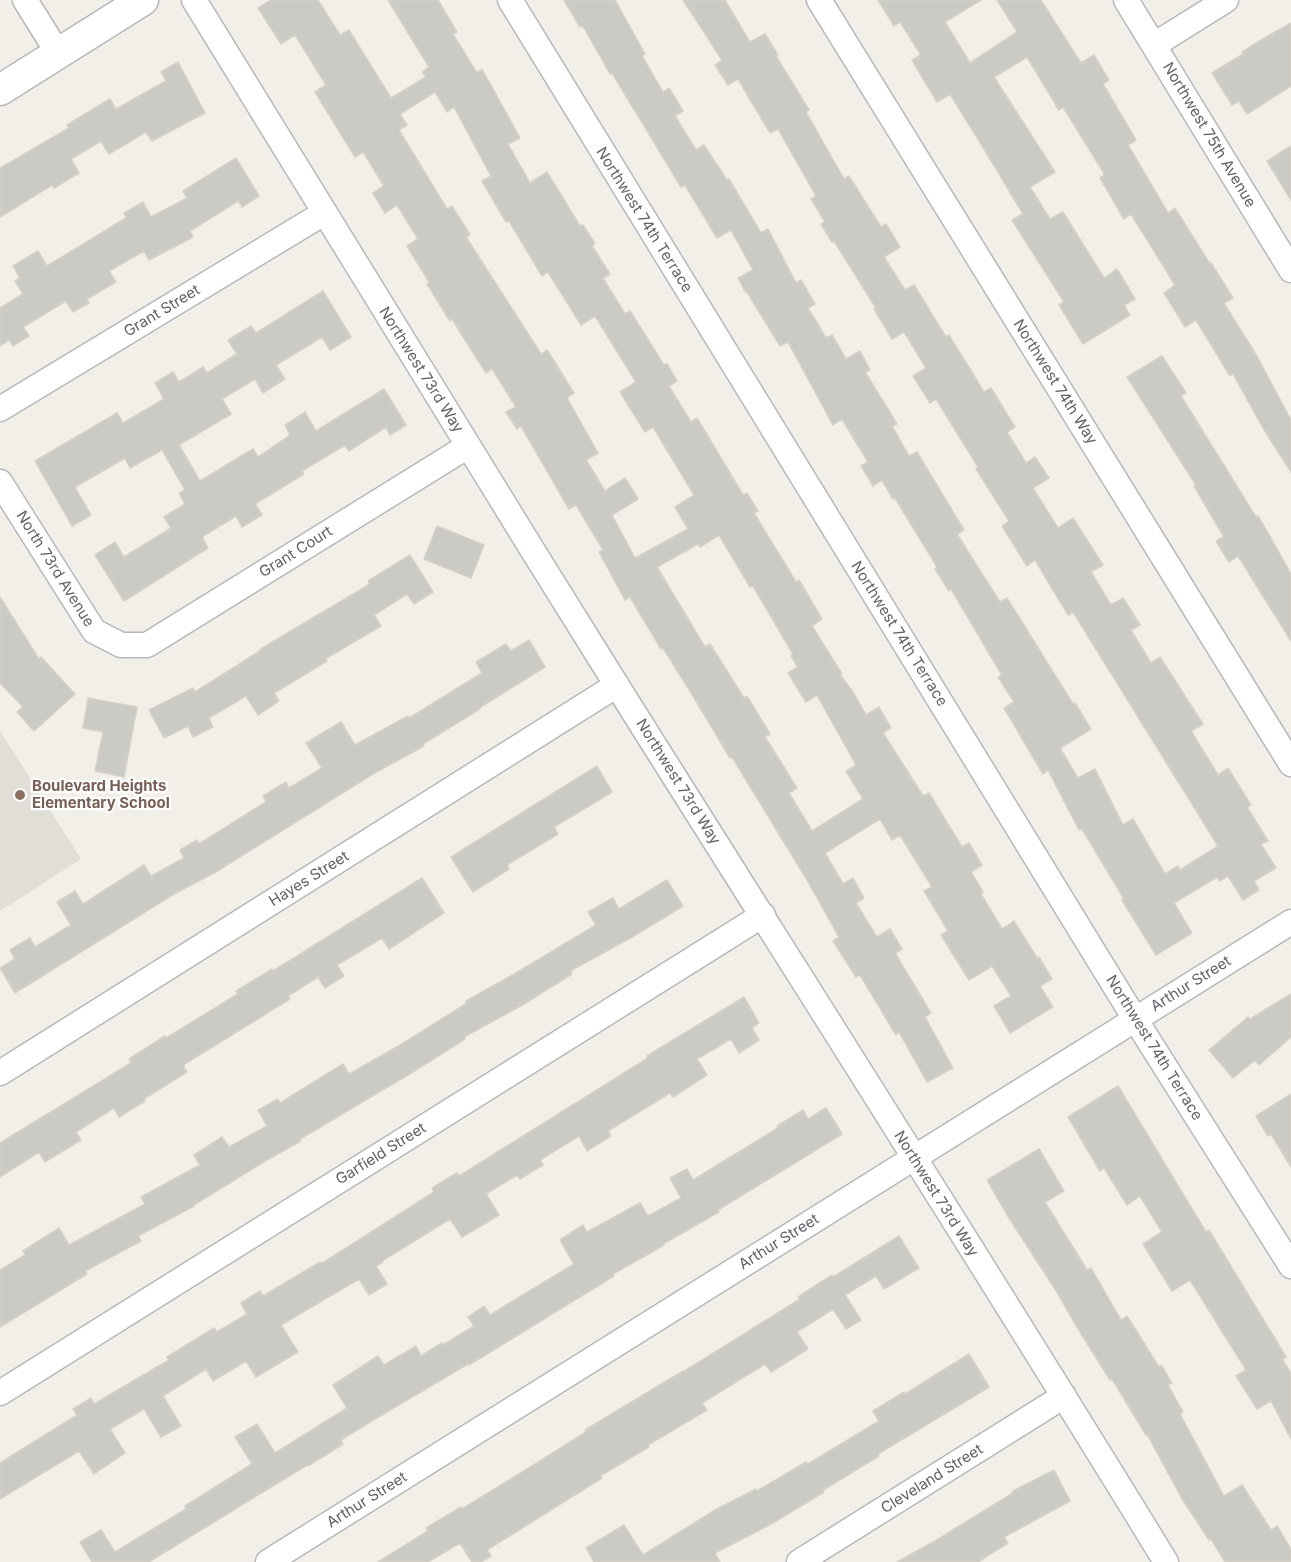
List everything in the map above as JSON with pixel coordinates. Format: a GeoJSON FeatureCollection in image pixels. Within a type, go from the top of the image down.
{"type":"FeatureCollection","features":[{"type":"Feature","properties":{"kind":"street"},"geometry":{"type":"LineString","coordinates":[[25,0],[58,53]]}},
{"type":"Feature","properties":{"kind":"street"},"geometry":{"type":"LineString","coordinates":[[0,90],[143,0]]}},
{"type":"Feature","properties":{"kind":"street","name":"Northwest 73rd Way"},"geometry":{"type":"LineString","coordinates":[[194,0],[617,686],[763,915],[1166,1562]]}},
{"type":"Feature","properties":{"kind":"street","name":"Northwest 74th Terrace"},"geometry":{"type":"LineString","coordinates":[[510,0],[1135,1019],[1291,1266]]}},
{"type":"Feature","properties":{"kind":"street","name":"Northwest 74th Way"},"geometry":{"type":"LineString","coordinates":[[819,0],[1291,764]]}},
{"type":"Feature","properties":{"kind":"street","name":"Northwest 75th Avenue"},"geometry":{"type":"LineString","coordinates":[[1126,0],[1291,268]]}},
{"type":"Feature","properties":{"kind":"street"},"geometry":{"type":"LineString","coordinates":[[1154,45],[1226,0]]}},
{"type":"Feature","properties":{"kind":"street","name":"Grant Street"},"geometry":{"type":"LineString","coordinates":[[0,409],[324,213]]}},
{"type":"Feature","properties":{"kind":"street","name":"Grant Court"},"geometry":{"type":"LineString","coordinates":[[121,645],[147,645],[468,446]]}},
{"type":"Feature","properties":{"kind":"street","name":"North 73rd Avenue"},"geometry":{"type":"LineString","coordinates":[[0,482],[93,631],[121,645]]}},
{"type":"Feature","properties":{"kind":"street","name":"Hayes Street"},"geometry":{"type":"LineString","coordinates":[[0,1073],[617,686]]}},
{"type":"Feature","properties":{"kind":"street","name":"Garfield Street"},"geometry":{"type":"LineString","coordinates":[[0,1393],[763,915]]}},
{"type":"Feature","properties":{"kind":"street","name":"Arthur Street"},"geometry":{"type":"LineString","coordinates":[[268,1562],[1291,921]]}},
{"type":"Feature","properties":{"kind":"street","name":"Cleveland Street"},"geometry":{"type":"LineString","coordinates":[[799,1562],[1064,1396]]}},
{"type":"Feature","properties":{"kind":"shaded area","name":"Boulevard Heights Elementary School"},"geometry":{"type":"Polygon","coordinates":[[[0,731],[81,859],[0,911],[0,731]]]}},
{"type":"Feature","properties":{"kind":"building"},"geometry":{"type":"Polygon","coordinates":[[[271,0],[318,0],[340,35],[349,30],[391,98],[426,77],[422,72],[429,67],[388,0],[438,0],[457,32],[453,34],[477,73],[482,69],[520,138],[508,144],[530,183],[547,172],[580,226],[583,225],[595,244],[592,246],[610,274],[603,278],[625,314],[630,311],[664,365],[667,364],[677,381],[669,386],[691,422],[697,418],[743,495],[747,493],[758,511],[754,513],[796,582],[799,580],[822,619],[812,626],[842,674],[840,675],[866,715],[879,707],[891,728],[883,733],[923,796],[929,793],[962,847],[969,843],[982,865],[971,872],[1002,929],[1014,921],[1037,958],[1039,957],[1052,979],[1040,986],[1053,1007],[1010,1033],[994,1006],[1011,996],[992,966],[969,980],[941,935],[948,931],[924,891],[932,887],[900,835],[892,840],[880,819],[825,853],[843,884],[853,878],[864,898],[856,903],[877,937],[890,929],[902,949],[895,953],[931,1013],[925,1017],[953,1068],[927,1082],[899,1032],[896,1035],[860,975],[856,977],[833,941],[839,937],[732,757],[730,758],[630,597],[625,600],[599,552],[603,550],[576,505],[569,509],[521,426],[517,429],[506,412],[516,407],[492,369],[486,373],[427,284],[429,282],[407,246],[418,239],[397,205],[385,213],[373,193],[384,186],[363,152],[355,157],[315,92],[326,85],[295,35],[281,44],[258,8],[271,0]],[[435,92],[400,114],[407,125],[399,130],[447,209],[452,206],[470,235],[466,237],[541,354],[547,350],[574,393],[567,398],[598,453],[586,460],[605,491],[625,478],[638,499],[612,515],[635,558],[688,529],[675,507],[694,495],[653,427],[645,432],[620,392],[636,382],[595,316],[581,325],[548,272],[542,276],[482,181],[491,176],[454,107],[447,112],[435,92]],[[719,535],[700,547],[698,544],[657,567],[705,647],[710,644],[744,698],[747,696],[770,734],[765,737],[797,788],[789,793],[812,831],[863,799],[846,771],[856,765],[817,695],[806,702],[788,673],[798,667],[791,656],[793,654],[753,586],[750,587],[719,535]]]}},
{"type":"Feature","properties":{"kind":"building"},"geometry":{"type":"Polygon","coordinates":[[[564,0],[615,0],[645,54],[642,56],[663,92],[669,88],[683,111],[675,116],[696,150],[704,145],[727,180],[729,179],[761,233],[768,229],[796,283],[801,280],[815,304],[808,308],[826,338],[832,335],[846,359],[860,351],[870,370],[865,372],[897,424],[892,426],[909,456],[917,452],[964,530],[957,534],[1000,602],[1007,598],[1091,729],[1060,748],[1078,778],[1095,769],[1123,825],[1133,819],[1165,874],[1178,866],[1180,870],[1218,846],[1073,612],[1068,615],[1035,560],[1027,566],[1002,526],[1009,521],[976,469],[978,467],[936,399],[930,403],[913,376],[926,368],[904,332],[892,339],[874,309],[876,308],[821,224],[825,222],[811,199],[816,196],[778,129],[770,133],[738,79],[728,85],[715,65],[722,60],[683,0],[725,0],[750,42],[765,34],[809,110],[806,112],[844,179],[849,176],[881,227],[886,224],[900,247],[884,257],[905,290],[914,285],[946,337],[949,335],[984,392],[991,388],[1015,427],[1007,432],[1026,463],[1035,457],[1049,478],[1033,488],[1058,528],[1073,518],[1103,565],[1091,572],[1111,605],[1123,598],[1140,625],[1131,630],[1151,663],[1160,657],[1203,724],[1191,731],[1218,775],[1228,768],[1251,805],[1247,807],[1268,841],[1261,844],[1276,868],[1254,881],[1259,890],[1243,900],[1228,876],[1220,881],[1217,877],[1174,903],[1192,933],[1156,955],[1082,829],[1079,830],[1048,770],[1043,774],[1004,708],[1014,702],[998,677],[1002,675],[951,589],[949,591],[935,569],[937,567],[895,498],[893,499],[882,480],[873,486],[861,466],[868,462],[842,419],[833,425],[788,342],[780,346],[746,293],[738,278],[753,270],[731,230],[717,238],[685,185],[681,187],[612,73],[610,74],[583,26],[580,27],[564,0]]]}},
{"type":"Feature","properties":{"kind":"building"},"geometry":{"type":"Polygon","coordinates":[[[878,0],[981,0],[945,22],[970,63],[1017,32],[997,0],[1041,0],[1081,63],[1094,55],[1109,80],[1103,84],[1136,140],[1128,145],[1168,213],[1175,208],[1233,298],[1224,303],[1258,358],[1291,420],[1291,472],[1233,374],[1230,376],[1196,320],[1185,327],[1164,293],[1175,285],[1131,214],[1124,219],[1100,178],[1105,175],[1063,107],[1059,110],[1027,57],[994,77],[1055,172],[1030,187],[1050,219],[1063,212],[1104,278],[1117,269],[1135,299],[1124,305],[1130,315],[1083,344],[1059,305],[1064,302],[1012,220],[1023,214],[950,94],[937,102],[912,60],[921,55],[900,22],[894,26],[878,0]]]}},
{"type":"Feature","properties":{"kind":"building"},"geometry":{"type":"Polygon","coordinates":[[[1291,23],[1291,86],[1247,114],[1239,101],[1232,105],[1212,73],[1291,23]]]}},
{"type":"Feature","properties":{"kind":"building"},"geometry":{"type":"Polygon","coordinates":[[[178,62],[205,113],[152,141],[146,132],[109,154],[101,141],[71,159],[79,173],[54,188],[52,185],[0,217],[0,168],[69,128],[67,125],[110,99],[116,109],[166,81],[161,72],[178,62]]]}},
{"type":"Feature","properties":{"kind":"building"},"geometry":{"type":"Polygon","coordinates":[[[1291,146],[1291,200],[1267,161],[1291,146]]]}},
{"type":"Feature","properties":{"kind":"building"},"geometry":{"type":"Polygon","coordinates":[[[236,158],[259,196],[242,207],[238,201],[190,231],[193,237],[149,260],[144,251],[109,271],[116,282],[87,299],[89,303],[73,312],[66,301],[23,327],[29,336],[13,346],[9,340],[0,346],[0,308],[23,294],[15,281],[20,278],[13,266],[38,251],[47,266],[126,218],[124,213],[143,202],[151,217],[187,198],[183,191],[236,158]]]}},
{"type":"Feature","properties":{"kind":"building"},"geometry":{"type":"Polygon","coordinates":[[[323,291],[351,337],[330,350],[322,337],[276,365],[285,379],[263,393],[255,379],[222,399],[231,414],[179,445],[200,481],[253,449],[258,457],[290,435],[285,425],[305,412],[316,431],[384,389],[406,425],[390,435],[386,427],[349,451],[345,445],[302,471],[304,474],[255,504],[262,515],[242,527],[236,516],[202,537],[208,548],[124,601],[95,555],[115,542],[124,557],[171,528],[164,517],[185,504],[179,493],[185,490],[162,450],[130,468],[125,458],[75,487],[91,515],[72,526],[35,461],[117,413],[123,423],[164,399],[155,383],[173,372],[179,382],[203,367],[207,373],[237,354],[228,340],[251,326],[256,333],[323,291]]]}},
{"type":"Feature","properties":{"kind":"building"},"geometry":{"type":"Polygon","coordinates":[[[1162,356],[1186,393],[1181,396],[1256,517],[1258,516],[1291,574],[1291,641],[1238,556],[1229,562],[1216,541],[1224,537],[1194,486],[1196,485],[1127,377],[1162,356]]]}},
{"type":"Feature","properties":{"kind":"building"},"geometry":{"type":"Polygon","coordinates":[[[437,526],[484,545],[471,578],[424,559],[437,526]]]}},
{"type":"Feature","properties":{"kind":"building"},"geometry":{"type":"Polygon","coordinates":[[[410,555],[433,592],[414,604],[407,594],[374,615],[381,626],[274,693],[279,701],[258,715],[246,696],[209,718],[213,727],[193,737],[188,726],[164,738],[149,710],[193,688],[195,692],[259,650],[370,584],[368,581],[410,555]]]}},
{"type":"Feature","properties":{"kind":"building"},"geometry":{"type":"Polygon","coordinates":[[[0,597],[39,659],[41,657],[75,694],[34,731],[17,712],[23,707],[0,683],[0,597]]]}},
{"type":"Feature","properties":{"kind":"building"},"geometry":{"type":"Polygon","coordinates":[[[529,640],[545,667],[423,744],[424,746],[373,774],[214,873],[174,894],[15,993],[0,968],[15,959],[10,950],[30,938],[35,947],[71,925],[57,902],[75,891],[83,904],[144,865],[151,876],[184,858],[180,850],[197,840],[199,844],[266,802],[263,796],[286,782],[289,788],[322,768],[306,743],[341,722],[355,745],[408,716],[409,718],[482,673],[476,662],[506,644],[511,651],[529,640]]]}},
{"type":"Feature","properties":{"kind":"building"},"geometry":{"type":"Polygon","coordinates":[[[88,698],[137,707],[124,777],[95,771],[103,732],[83,728],[88,698]]]}},
{"type":"Feature","properties":{"kind":"building"},"geometry":{"type":"Polygon","coordinates":[[[597,766],[612,792],[554,827],[558,834],[507,865],[509,869],[473,892],[451,857],[597,766]]]}},
{"type":"Feature","properties":{"kind":"building"},"geometry":{"type":"Polygon","coordinates":[[[422,878],[444,913],[389,949],[382,938],[337,965],[344,976],[325,988],[318,977],[288,996],[290,999],[183,1065],[187,1072],[144,1099],[145,1101],[119,1117],[114,1108],[76,1132],[81,1140],[45,1162],[39,1152],[0,1177],[0,1143],[131,1063],[129,1059],[238,994],[236,991],[272,969],[273,971],[422,878]]]}},
{"type":"Feature","properties":{"kind":"building"},"geometry":{"type":"Polygon","coordinates":[[[667,880],[683,906],[570,971],[572,974],[464,1037],[465,1039],[413,1072],[300,1139],[301,1141],[194,1206],[138,1236],[141,1241],[85,1271],[87,1274],[0,1327],[0,1270],[25,1255],[23,1251],[59,1228],[69,1245],[145,1204],[141,1197],[200,1165],[194,1155],[222,1137],[229,1147],[267,1126],[258,1110],[278,1099],[280,1103],[343,1064],[349,1074],[402,1044],[467,1003],[466,1001],[596,925],[588,912],[613,898],[619,909],[667,880]]]}},
{"type":"Feature","properties":{"kind":"building"},"geometry":{"type":"Polygon","coordinates":[[[1291,994],[1291,1037],[1259,1065],[1255,1060],[1233,1078],[1209,1050],[1248,1017],[1250,1019],[1291,994]]]}},
{"type":"Feature","properties":{"kind":"building"},"geometry":{"type":"Polygon","coordinates":[[[744,997],[759,1023],[752,1028],[759,1040],[739,1053],[731,1039],[697,1059],[707,1075],[673,1097],[670,1093],[608,1131],[611,1136],[587,1151],[579,1136],[540,1160],[543,1165],[520,1179],[517,1175],[486,1194],[499,1215],[462,1237],[450,1219],[382,1261],[376,1266],[387,1284],[369,1295],[359,1279],[281,1325],[298,1352],[256,1377],[246,1361],[213,1381],[206,1369],[163,1396],[181,1426],[161,1437],[144,1409],[110,1429],[125,1453],[94,1474],[79,1451],[0,1499],[0,1463],[77,1415],[73,1409],[91,1398],[94,1404],[169,1360],[167,1357],[214,1328],[217,1332],[247,1314],[241,1303],[260,1291],[263,1296],[320,1262],[321,1264],[434,1192],[432,1188],[457,1173],[459,1176],[744,997]]]}},
{"type":"Feature","properties":{"kind":"building"},"geometry":{"type":"Polygon","coordinates":[[[1118,1086],[1206,1232],[1209,1230],[1286,1357],[1282,1359],[1291,1373],[1291,1439],[1271,1401],[1257,1409],[1236,1376],[1246,1370],[1190,1280],[1172,1291],[1143,1244],[1162,1232],[1140,1196],[1127,1205],[1104,1168],[1100,1171],[1068,1117],[1118,1086]]]}},
{"type":"Feature","properties":{"kind":"building"},"geometry":{"type":"Polygon","coordinates":[[[1291,1094],[1291,1167],[1271,1134],[1268,1136],[1256,1116],[1291,1094]]]}},
{"type":"Feature","properties":{"kind":"building"},"geometry":{"type":"Polygon","coordinates":[[[826,1108],[842,1134],[469,1365],[341,1440],[343,1444],[149,1562],[92,1562],[80,1542],[101,1530],[115,1552],[186,1509],[185,1506],[252,1464],[235,1437],[257,1424],[275,1453],[347,1408],[333,1385],[378,1356],[384,1365],[416,1346],[421,1356],[474,1326],[468,1317],[484,1306],[490,1315],[574,1264],[560,1240],[583,1225],[587,1232],[640,1203],[648,1216],[681,1198],[670,1178],[687,1169],[693,1180],[803,1110],[808,1119],[826,1108]]]}},
{"type":"Feature","properties":{"kind":"building"},"geometry":{"type":"Polygon","coordinates":[[[1039,1149],[1064,1191],[1045,1202],[1087,1270],[1091,1268],[1121,1320],[1127,1316],[1159,1367],[1161,1365],[1172,1383],[1168,1385],[1183,1412],[1180,1414],[1224,1496],[1242,1485],[1271,1530],[1277,1526],[1291,1549],[1291,1562],[1225,1562],[1181,1497],[1147,1434],[1112,1379],[1110,1380],[1007,1215],[987,1180],[1039,1149]]]}},
{"type":"Feature","properties":{"kind":"building"},"geometry":{"type":"Polygon","coordinates":[[[899,1236],[919,1268],[884,1289],[876,1276],[845,1295],[861,1320],[846,1329],[833,1309],[797,1332],[808,1349],[771,1372],[765,1364],[702,1403],[707,1410],[648,1445],[649,1447],[600,1476],[602,1478],[487,1550],[491,1556],[481,1562],[472,1562],[460,1543],[428,1562],[378,1562],[428,1531],[426,1528],[532,1466],[586,1432],[585,1430],[800,1299],[798,1297],[832,1275],[833,1277],[899,1236]]]}},
{"type":"Feature","properties":{"kind":"building"},"geometry":{"type":"Polygon","coordinates":[[[969,1354],[989,1387],[878,1454],[879,1456],[773,1523],[715,1553],[720,1562],[594,1562],[586,1548],[624,1525],[643,1555],[715,1510],[756,1489],[757,1491],[806,1462],[808,1464],[879,1421],[873,1411],[969,1354]]]}},
{"type":"Feature","properties":{"kind":"building"},"geometry":{"type":"Polygon","coordinates":[[[1054,1470],[1070,1501],[1004,1537],[1008,1543],[978,1562],[897,1562],[935,1541],[1013,1491],[1054,1470]]]}},
{"type":"Feature","properties":{"kind":"place","name":"Boulevard Heights Elementary School"},"geometry":{"type":"Point","coordinates":[20,795]}}]}
